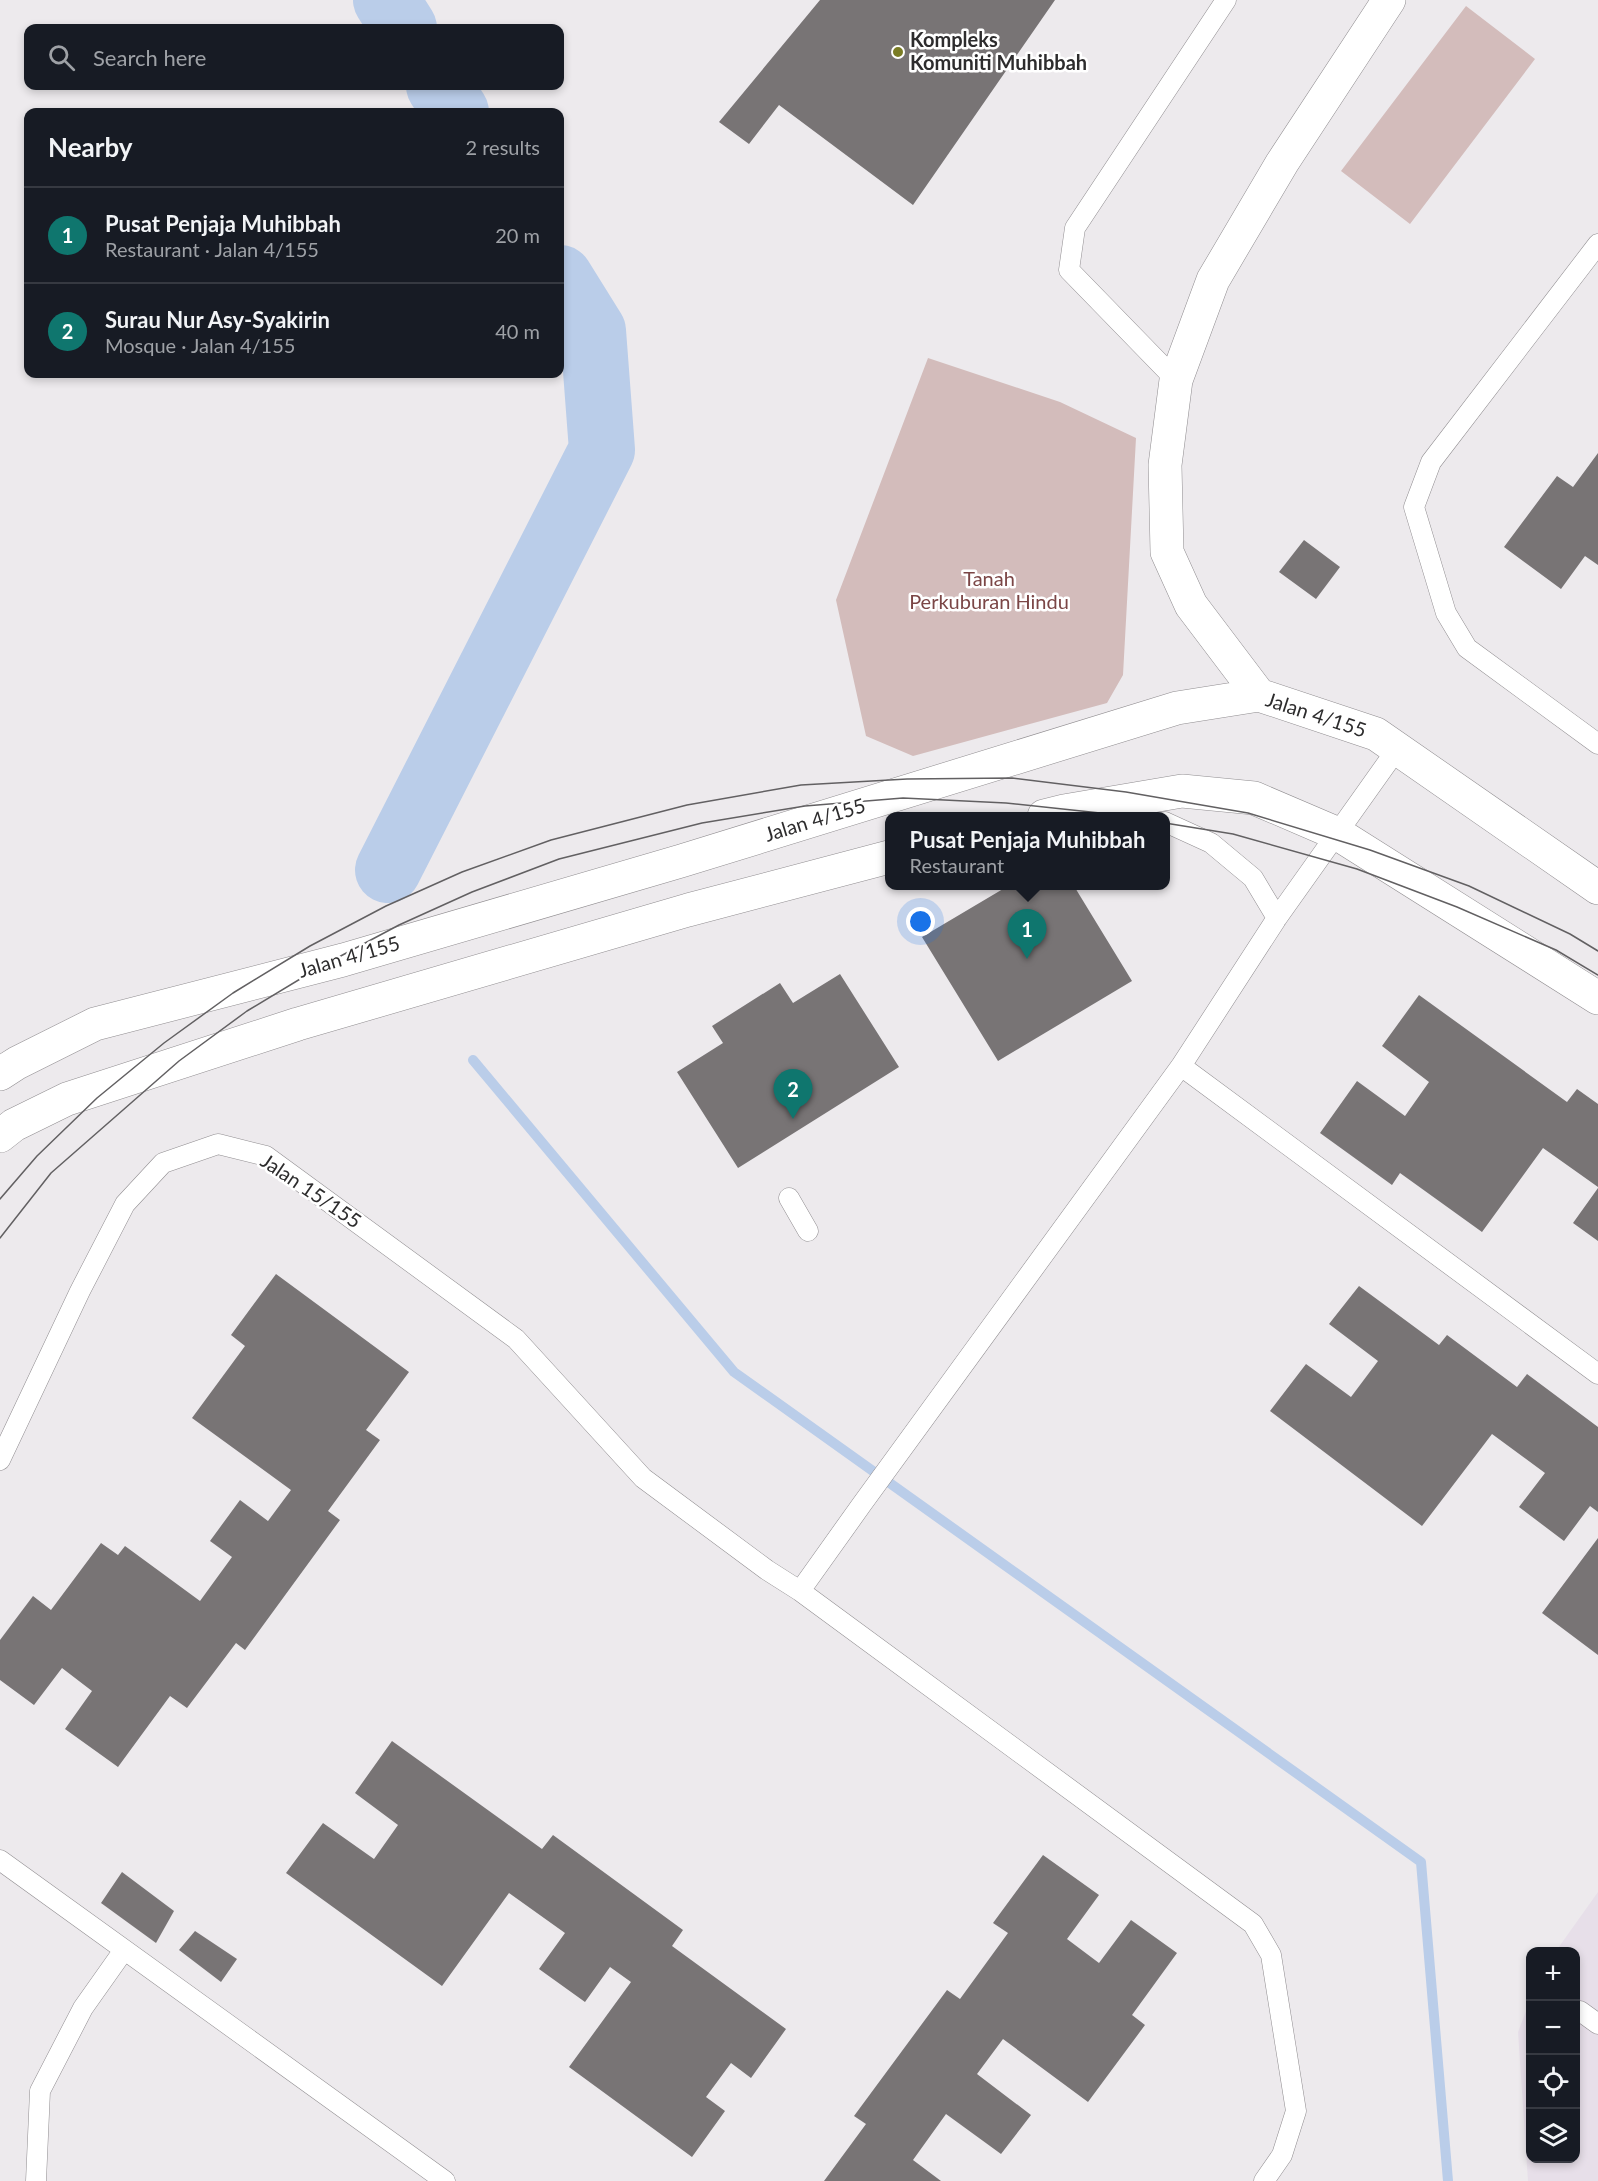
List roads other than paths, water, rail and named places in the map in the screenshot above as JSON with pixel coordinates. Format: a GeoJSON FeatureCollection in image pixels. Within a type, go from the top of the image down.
{"type":"FeatureCollection","features":[{"type":"Feature","properties":{"kind":"street"},"geometry":{"type":"LineString","coordinates":[[1259,695],[1191,605],[1167,552],[1165,465],[1176,380],[1213,280],[1282,163],[1389,0]]}},
{"type":"Feature","properties":{"kind":"street","name":"Jalan 4/155"},"geometry":{"type":"LineString","coordinates":[[0,1074],[17,1063],[95,1024],[343,960],[681,861],[1177,708],[1259,695],[1376,734],[1598,888]]}},
{"type":"Feature","properties":{"kind":"street"},"geometry":{"type":"LineString","coordinates":[[1065,812],[1182,791],[1254,798],[1338,834],[1598,998]]}},
{"type":"Feature","properties":{"kind":"street"},"geometry":{"type":"LineString","coordinates":[[0,1136],[14,1125],[67,1099],[298,1024],[687,910],[885,858]]}},
{"type":"Feature","properties":{"kind":"lane"},"geometry":{"type":"LineString","coordinates":[[1176,380],[1069,270],[1075,228],[1226,0]]}},
{"type":"Feature","properties":{"kind":"lane"},"geometry":{"type":"LineString","coordinates":[[1598,244],[1431,462],[1414,507],[1446,613],[1467,648],[1598,744]]}},
{"type":"Feature","properties":{"kind":"lane"},"geometry":{"type":"LineString","coordinates":[[800,1591],[926,1414],[1181,1066],[1277,918],[1397,749]]}},
{"type":"Feature","properties":{"kind":"lane"},"geometry":{"type":"LineString","coordinates":[[1170,824],[1211,843],[1253,878],[1277,918]]}},
{"type":"Feature","properties":{"kind":"lane"},"geometry":{"type":"LineString","coordinates":[[1181,1066],[1598,1374]]}},
{"type":"Feature","properties":{"kind":"lane","name":"Jalan 15/155"},"geometry":{"type":"LineString","coordinates":[[0,1460],[80,1291],[125,1204],[164,1163],[218,1144],[266,1156],[516,1339],[643,1478],[1254,1924],[1271,1955],[1296,2111],[1282,2155],[1264,2181]]}},
{"type":"Feature","properties":{"kind":"lane"},"geometry":{"type":"LineString","coordinates":[[789,1198],[808,1231]]}},
{"type":"Feature","properties":{"kind":"lane"},"geometry":{"type":"LineString","coordinates":[[0,1860],[445,2181]]}},
{"type":"Feature","properties":{"kind":"lane"},"geometry":{"type":"LineString","coordinates":[[36,2181],[40,2091],[83,2008],[124,1950]]}},
{"type":"Feature","properties":{"kind":"lane"},"geometry":{"type":"LineString","coordinates":[[1580,2011],[1598,2024]]}},
{"type":"Feature","properties":{"kind":"waterway"},"geometry":{"type":"LineString","coordinates":[[386,0],[401,24]]}},
{"type":"Feature","properties":{"kind":"waterway"},"geometry":{"type":"LineString","coordinates":[[442,90],[453,108]]}},
{"type":"Feature","properties":{"kind":"waterway"},"geometry":{"type":"LineString","coordinates":[[388,870],[602,450],[593,331],[564,284]]}},
{"type":"Feature","properties":{"kind":"waterway"},"geometry":{"type":"LineString","coordinates":[[473,1060],[734,1372],[1421,1862],[1448,2181]]}},
{"type":"Feature","properties":{"kind":"tram line"},"geometry":{"type":"LineString","coordinates":[[0,1199],[37,1156],[97,1098],[164,1043],[233,993],[310,946],[386,906],[462,872],[551,840],[687,805],[801,785],[907,779],[1012,778],[1126,792],[1248,813],[1370,850],[1469,886],[1570,934],[1598,951]]}},
{"type":"Feature","properties":{"kind":"tram line"},"geometry":{"type":"LineString","coordinates":[[0,1238],[51,1173],[179,1061],[247,1011],[320,967],[399,925],[472,892],[559,859],[702,823],[805,806],[903,798],[1006,803],[1090,812]]}},
{"type":"Feature","properties":{"kind":"tram line"},"geometry":{"type":"LineString","coordinates":[[1170,824],[1233,834],[1357,869],[1457,907],[1556,950],[1598,975]]}},
{"type":"Feature","properties":{"kind":"place","name":"Kompleks Komuniti Muhibbah"},"geometry":{"type":"Point","coordinates":[898,52]}},
{"type":"Feature","properties":{"kind":"place","name":"Pusat Penjaja Muhibbah"},"geometry":{"type":"Point","coordinates":[1027,959]}},
{"type":"Feature","properties":{"kind":"place","name":"Surau Nur Asy-Syakirin"},"geometry":{"type":"Point","coordinates":[793,1119]}},
{"type":"Feature","properties":{"kind":"park label","name":"Tanah Perkuburan Hindu"},"geometry":{"type":"Point","coordinates":[989,590]}}]}
